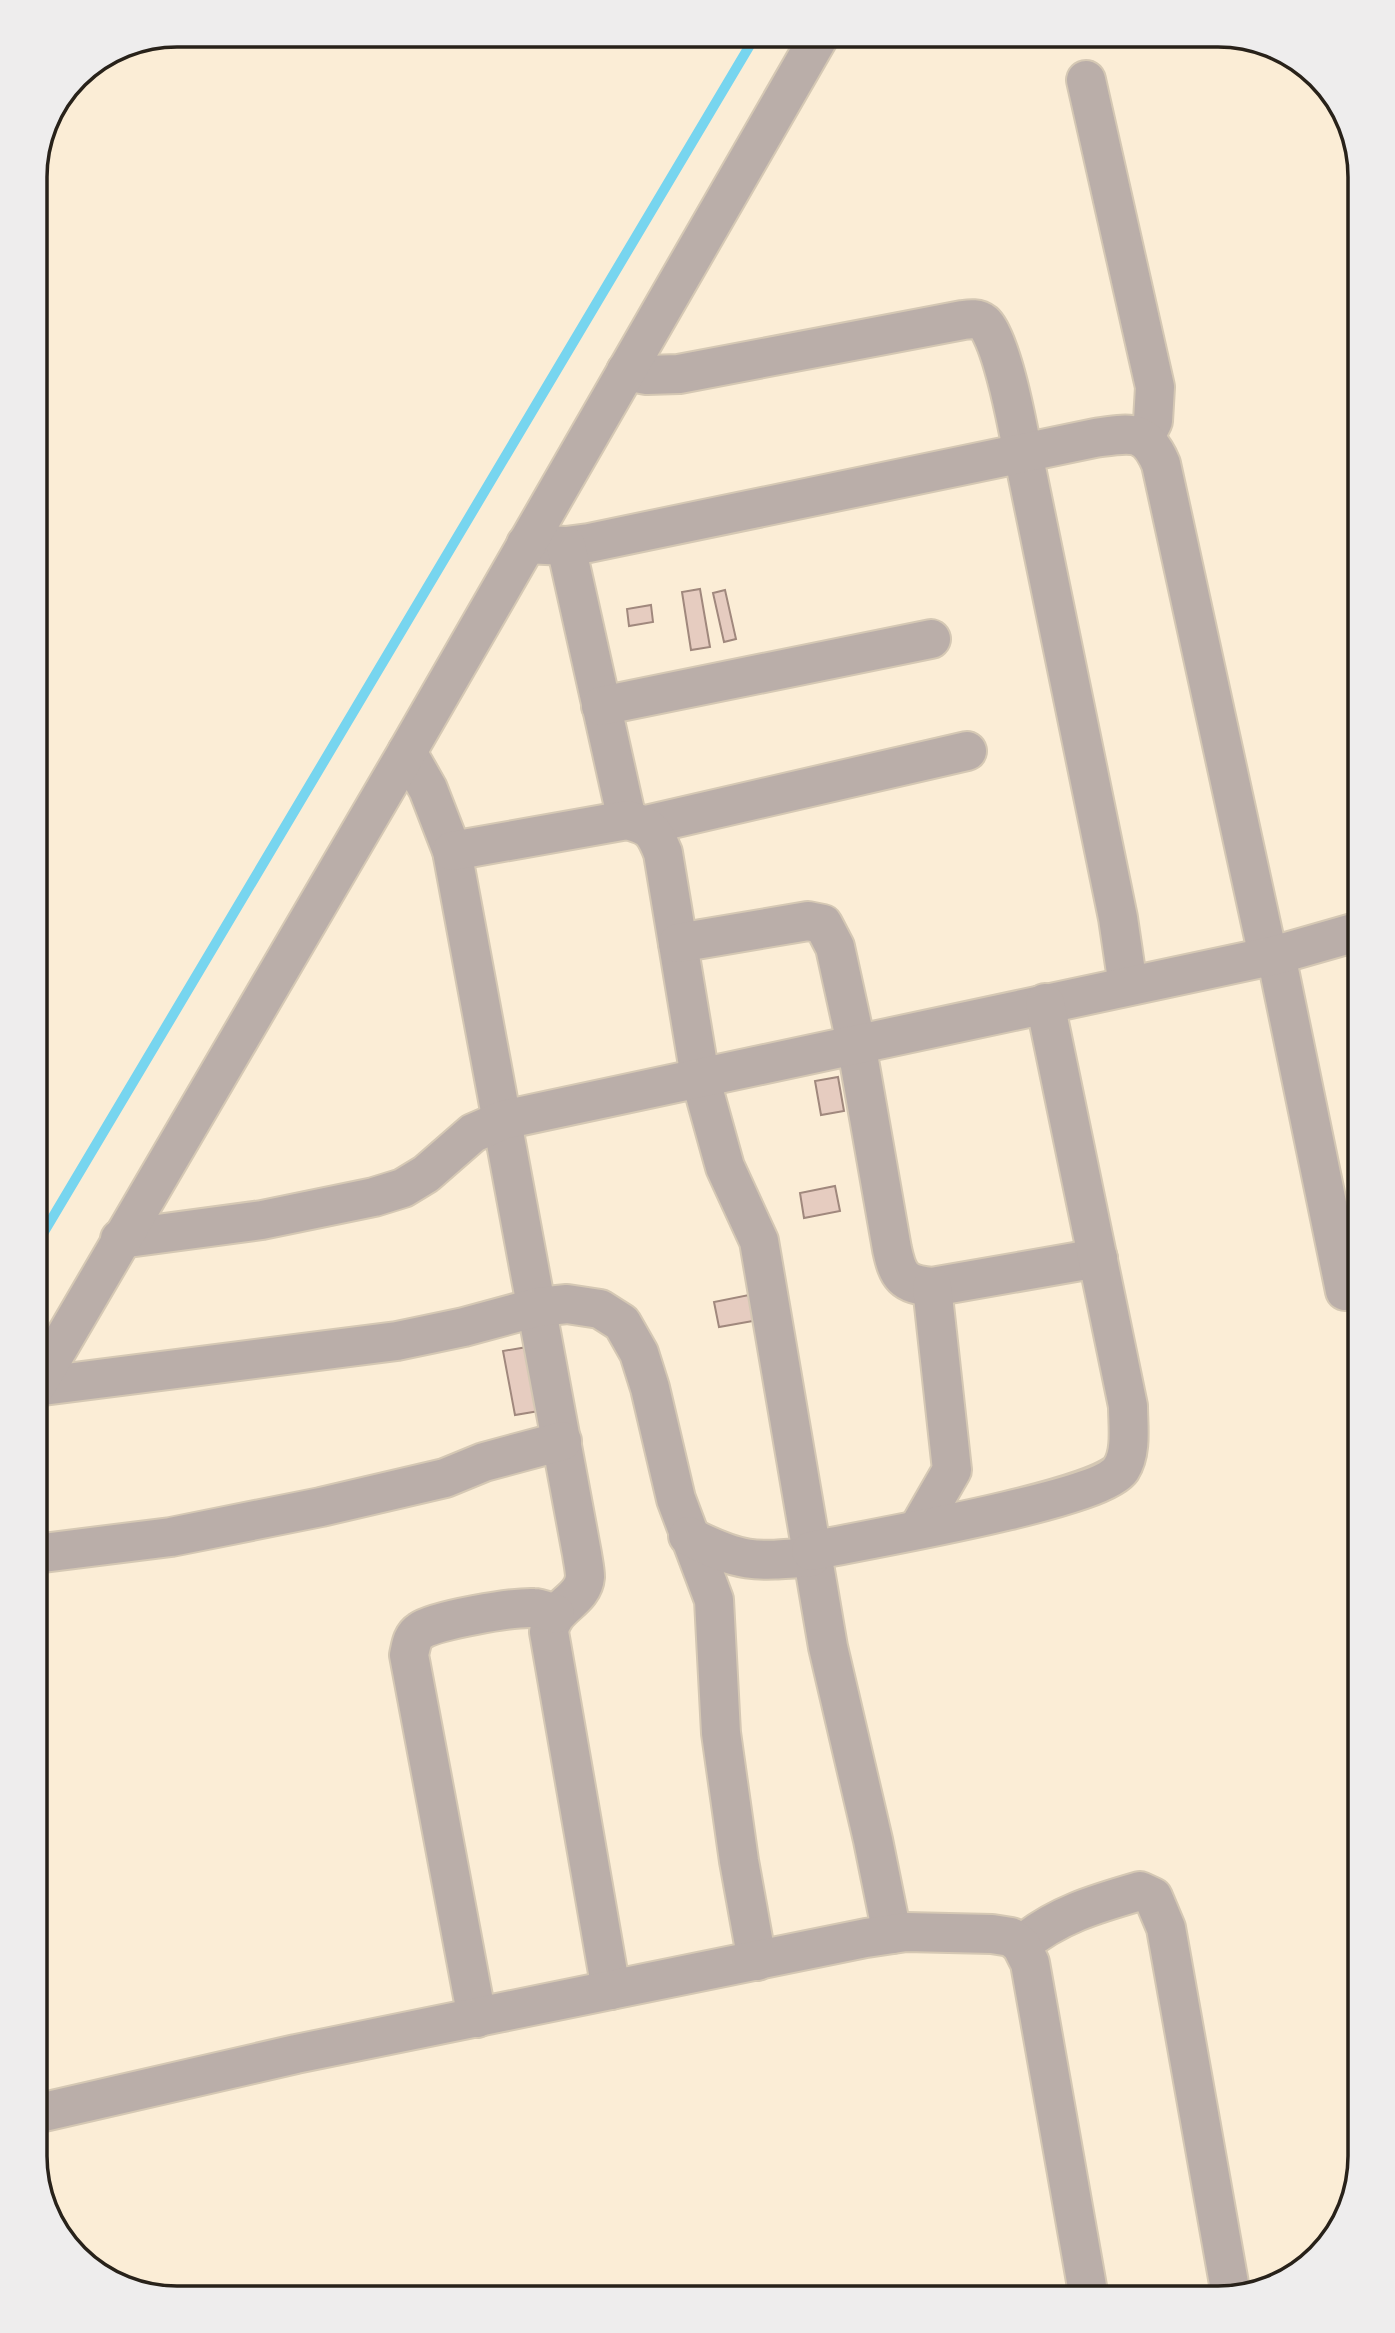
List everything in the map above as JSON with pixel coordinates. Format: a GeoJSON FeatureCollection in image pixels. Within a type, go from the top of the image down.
{"type":"FeatureCollection","features":[{"type":"Feature","properties":{"kind":"street"},"geometry":{"type":"LineString","coordinates":[[47,1366],[407,752],[813,48]]}},
{"type":"Feature","properties":{"kind":"street"},"geometry":{"type":"LineString","coordinates":[[1086,80],[1155,387],[1153,421],[1145,438]]}},
{"type":"Feature","properties":{"kind":"street"},"geometry":{"type":"LineString","coordinates":[[626,371],[647,375],[679,374],[976,319],[985,323],[1008,383],[1118,918],[1128,986]]}},
{"type":"Feature","properties":{"kind":"street"},"geometry":{"type":"LineString","coordinates":[[526,544],[566,546],[1095,438],[1129,433],[1145,438],[1156,451],[1161,464],[1345,1291]]}},
{"type":"Feature","properties":{"kind":"street"},"geometry":{"type":"LineString","coordinates":[[566,546],[601,706],[637,822],[657,836],[663,853],[700,1077],[725,1167],[759,1241],[828,1647],[892,1934]]}},
{"type":"Feature","properties":{"kind":"street"},"geometry":{"type":"LineString","coordinates":[[601,706],[931,639]]}},
{"type":"Feature","properties":{"kind":"street"},"geometry":{"type":"LineString","coordinates":[[452,851],[637,822],[967,751]]}},
{"type":"Feature","properties":{"kind":"street"},"geometry":{"type":"LineString","coordinates":[[407,752],[428,789],[452,851],[538,1307],[585,1576],[579,1592],[555,1614],[550,1624],[551,1647],[611,1990]]}},
{"type":"Feature","properties":{"kind":"street"},"geometry":{"type":"LineString","coordinates":[[678,943],[808,920],[823,924],[835,947],[856,1043],[896,1269],[905,1280],[932,1287],[1098,1258]]}},
{"type":"Feature","properties":{"kind":"street"},"geometry":{"type":"LineString","coordinates":[[120,1240],[262,1220],[374,1197],[403,1188],[426,1174],[473,1133],[503,1120],[1272,956],[1348,934]]}},
{"type":"Feature","properties":{"kind":"street"},"geometry":{"type":"LineString","coordinates":[[688,1536],[721,1553],[741,1559],[759,1561],[811,1554],[1029,1506],[1081,1492],[1106,1482],[1120,1471],[1126,1455],[1128,1406],[1045,1003]]}},
{"type":"Feature","properties":{"kind":"street"},"geometry":{"type":"LineString","coordinates":[[918,1529],[952,1470],[932,1287]]}},
{"type":"Feature","properties":{"kind":"street"},"geometry":{"type":"LineString","coordinates":[[47,1385],[397,1341],[538,1307],[567,1304],[600,1309],[622,1323],[639,1353],[676,1499],[714,1600],[721,1733],[739,1861],[757,1961]]}},
{"type":"Feature","properties":{"kind":"street"},"geometry":{"type":"LineString","coordinates":[[47,1552],[171,1537],[321,1507],[445,1478],[484,1462],[562,1441]]}},
{"type":"Feature","properties":{"kind":"street"},"geometry":{"type":"LineString","coordinates":[[477,2018],[409,1655],[413,1640],[420,1631],[434,1625],[514,1608],[537,1608],[555,1614]]}},
{"type":"Feature","properties":{"kind":"street"},"geometry":{"type":"LineString","coordinates":[[1021,1945],[1042,1928],[1069,1914],[1140,1891],[1153,1897],[1166,1928],[1229,2285]]}},
{"type":"Feature","properties":{"kind":"street"},"geometry":{"type":"LineString","coordinates":[[47,2110],[296,2054],[892,1934],[945,1931],[1011,1937],[1021,1945],[1030,1963],[1087,2286]]}},
{"type":"Feature","properties":{"kind":"building"},"geometry":{"type":"Polygon","coordinates":[[[700,589],[710,647],[691,650],[682,592],[700,589]]]}},
{"type":"Feature","properties":{"kind":"building"},"geometry":{"type":"Polygon","coordinates":[[[725,590],[736,639],[724,642],[713,593],[725,590]]]}},
{"type":"Feature","properties":{"kind":"building"},"geometry":{"type":"Polygon","coordinates":[[[651,605],[653,622],[629,626],[627,609],[651,605]]]}},
{"type":"Feature","properties":{"kind":"building"},"geometry":{"type":"Polygon","coordinates":[[[838,1077],[844,1111],[821,1115],[815,1081],[838,1077]]]}},
{"type":"Feature","properties":{"kind":"building"},"geometry":{"type":"Polygon","coordinates":[[[835,1186],[840,1211],[804,1218],[800,1193],[835,1186]]]}},
{"type":"Feature","properties":{"kind":"building"},"geometry":{"type":"Polygon","coordinates":[[[764,1292],[769,1318],[719,1327],[714,1302],[764,1292]]]}},
{"type":"Feature","properties":{"kind":"building"},"geometry":{"type":"Polygon","coordinates":[[[539,1345],[551,1409],[515,1415],[503,1351],[539,1345]]]}},
{"type":"Feature","properties":{"kind":"waterway"},"geometry":{"type":"LineString","coordinates":[[47,1226],[749,48]]}}]}
